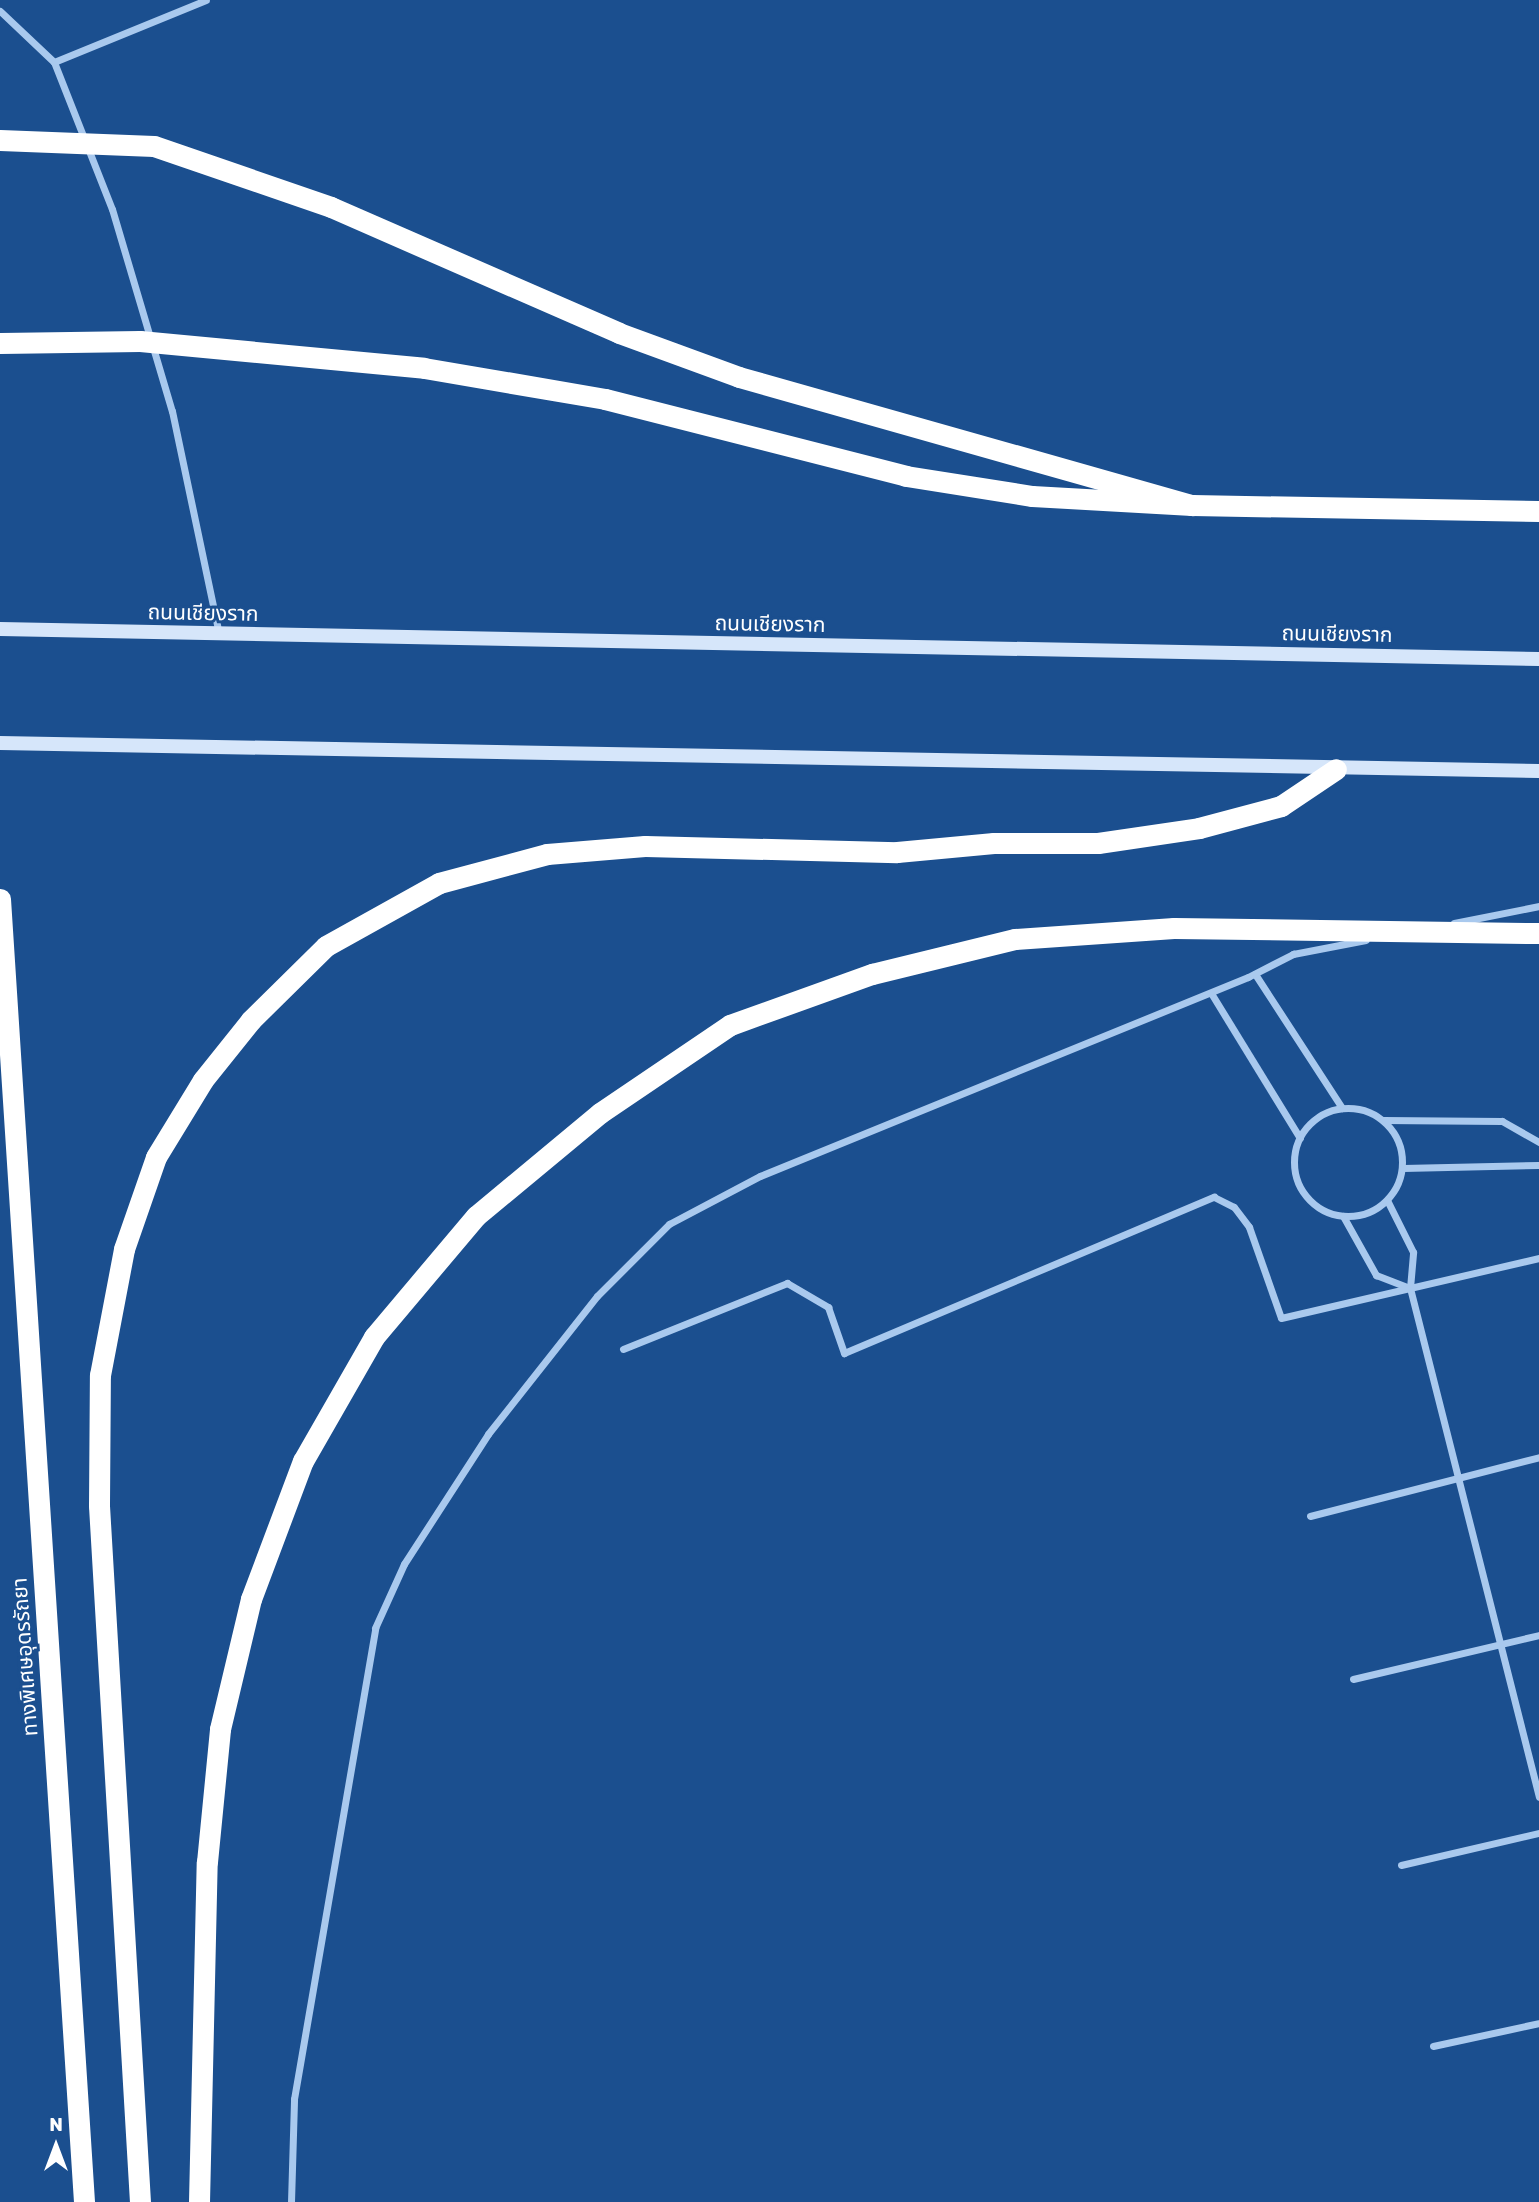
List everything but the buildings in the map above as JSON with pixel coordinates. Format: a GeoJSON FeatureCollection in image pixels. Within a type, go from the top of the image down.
{"type":"FeatureCollection","features":[{"type":"Feature","properties":{"kind":"highway"},"geometry":{"type":"LineString","coordinates":[[0,140],[154,146],[331,207],[619,333],[739,377],[1192,505]]}},
{"type":"Feature","properties":{"kind":"highway"},"geometry":{"type":"LineString","coordinates":[[0,343],[139,341],[424,368],[605,399],[906,476],[1032,496],[1192,505],[1539,511]]}},
{"type":"Feature","properties":{"kind":"highway"},"geometry":{"type":"LineString","coordinates":[[140,2202],[99,1504],[100,1375],[124,1249],[156,1157],[204,1080],[251,1020],[326,946],[416,895],[439,883],[547,854],[645,846],[897,852],[994,843],[1098,843],[1199,828],[1281,806],[1336,769]]}},
{"type":"Feature","properties":{"kind":"highway","name":"ทางพิเศษอุดรรัถยา"},"geometry":{"type":"LineString","coordinates":[[0,899],[84,2202]]}},
{"type":"Feature","properties":{"kind":"highway"},"geometry":{"type":"LineString","coordinates":[[199,2202],[207,1862],[220,1729],[251,1599],[303,1461],[374,1337],[476,1216],[600,1113],[730,1025],[872,974],[1015,939],[1174,928],[1539,933]]}},
{"type":"Feature","properties":{"kind":"main road","name":"ถนนเชียงราก"},"geometry":{"type":"LineString","coordinates":[[0,629],[1539,659]]}},
{"type":"Feature","properties":{"kind":"main road"},"geometry":{"type":"LineString","coordinates":[[0,743],[1539,771]]}},
{"type":"Feature","properties":{"kind":"street"},"geometry":{"type":"LineString","coordinates":[[54,62],[206,0]]}},
{"type":"Feature","properties":{"kind":"street"},"geometry":{"type":"LineString","coordinates":[[0,11],[54,62],[112,209],[172,411],[219,635]]}},
{"type":"Feature","properties":{"kind":"street"},"geometry":{"type":"LineString","coordinates":[[291,2202],[294,2099],[374,1628],[404,1564],[488,1434],[597,1296],[669,1224],[760,1176],[1211,993],[1293,954],[1539,906]]}},
{"type":"Feature","properties":{"kind":"street"},"geometry":{"type":"LineString","coordinates":[[1255,974],[1342,1108]]}},
{"type":"Feature","properties":{"kind":"street"},"geometry":{"type":"LineString","coordinates":[[1211,993],[1300,1138]]}},
{"type":"Feature","properties":{"kind":"street"},"geometry":{"type":"LineString","coordinates":[[1342,1108],[1368,1111],[1383,1120],[1395,1134],[1403,1168],[1387,1200],[1372,1211],[1343,1216],[1320,1209],[1297,1182],[1293,1165],[1300,1138],[1315,1118],[1342,1108]]}},
{"type":"Feature","properties":{"kind":"street"},"geometry":{"type":"LineString","coordinates":[[1383,1120],[1502,1121],[1539,1142]]}},
{"type":"Feature","properties":{"kind":"street"},"geometry":{"type":"LineString","coordinates":[[1403,1168],[1539,1165]]}},
{"type":"Feature","properties":{"kind":"street"},"geometry":{"type":"LineString","coordinates":[[623,1349],[787,1283],[828,1307],[844,1353],[1214,1197],[1234,1207],[1249,1227],[1281,1318],[1539,1258]]}},
{"type":"Feature","properties":{"kind":"street"},"geometry":{"type":"LineString","coordinates":[[1387,1200],[1413,1252],[1410,1288],[1539,1797]]}},
{"type":"Feature","properties":{"kind":"street"},"geometry":{"type":"LineString","coordinates":[[1343,1216],[1377,1275],[1410,1288]]}},
{"type":"Feature","properties":{"kind":"street"},"geometry":{"type":"LineString","coordinates":[[1310,1516],[1539,1457]]}},
{"type":"Feature","properties":{"kind":"street"},"geometry":{"type":"LineString","coordinates":[[1353,1679],[1539,1635]]}},
{"type":"Feature","properties":{"kind":"street"},"geometry":{"type":"LineString","coordinates":[[1401,1865],[1539,1833]]}},
{"type":"Feature","properties":{"kind":"street"},"geometry":{"type":"LineString","coordinates":[[1433,2046],[1539,2024]]}}]}
